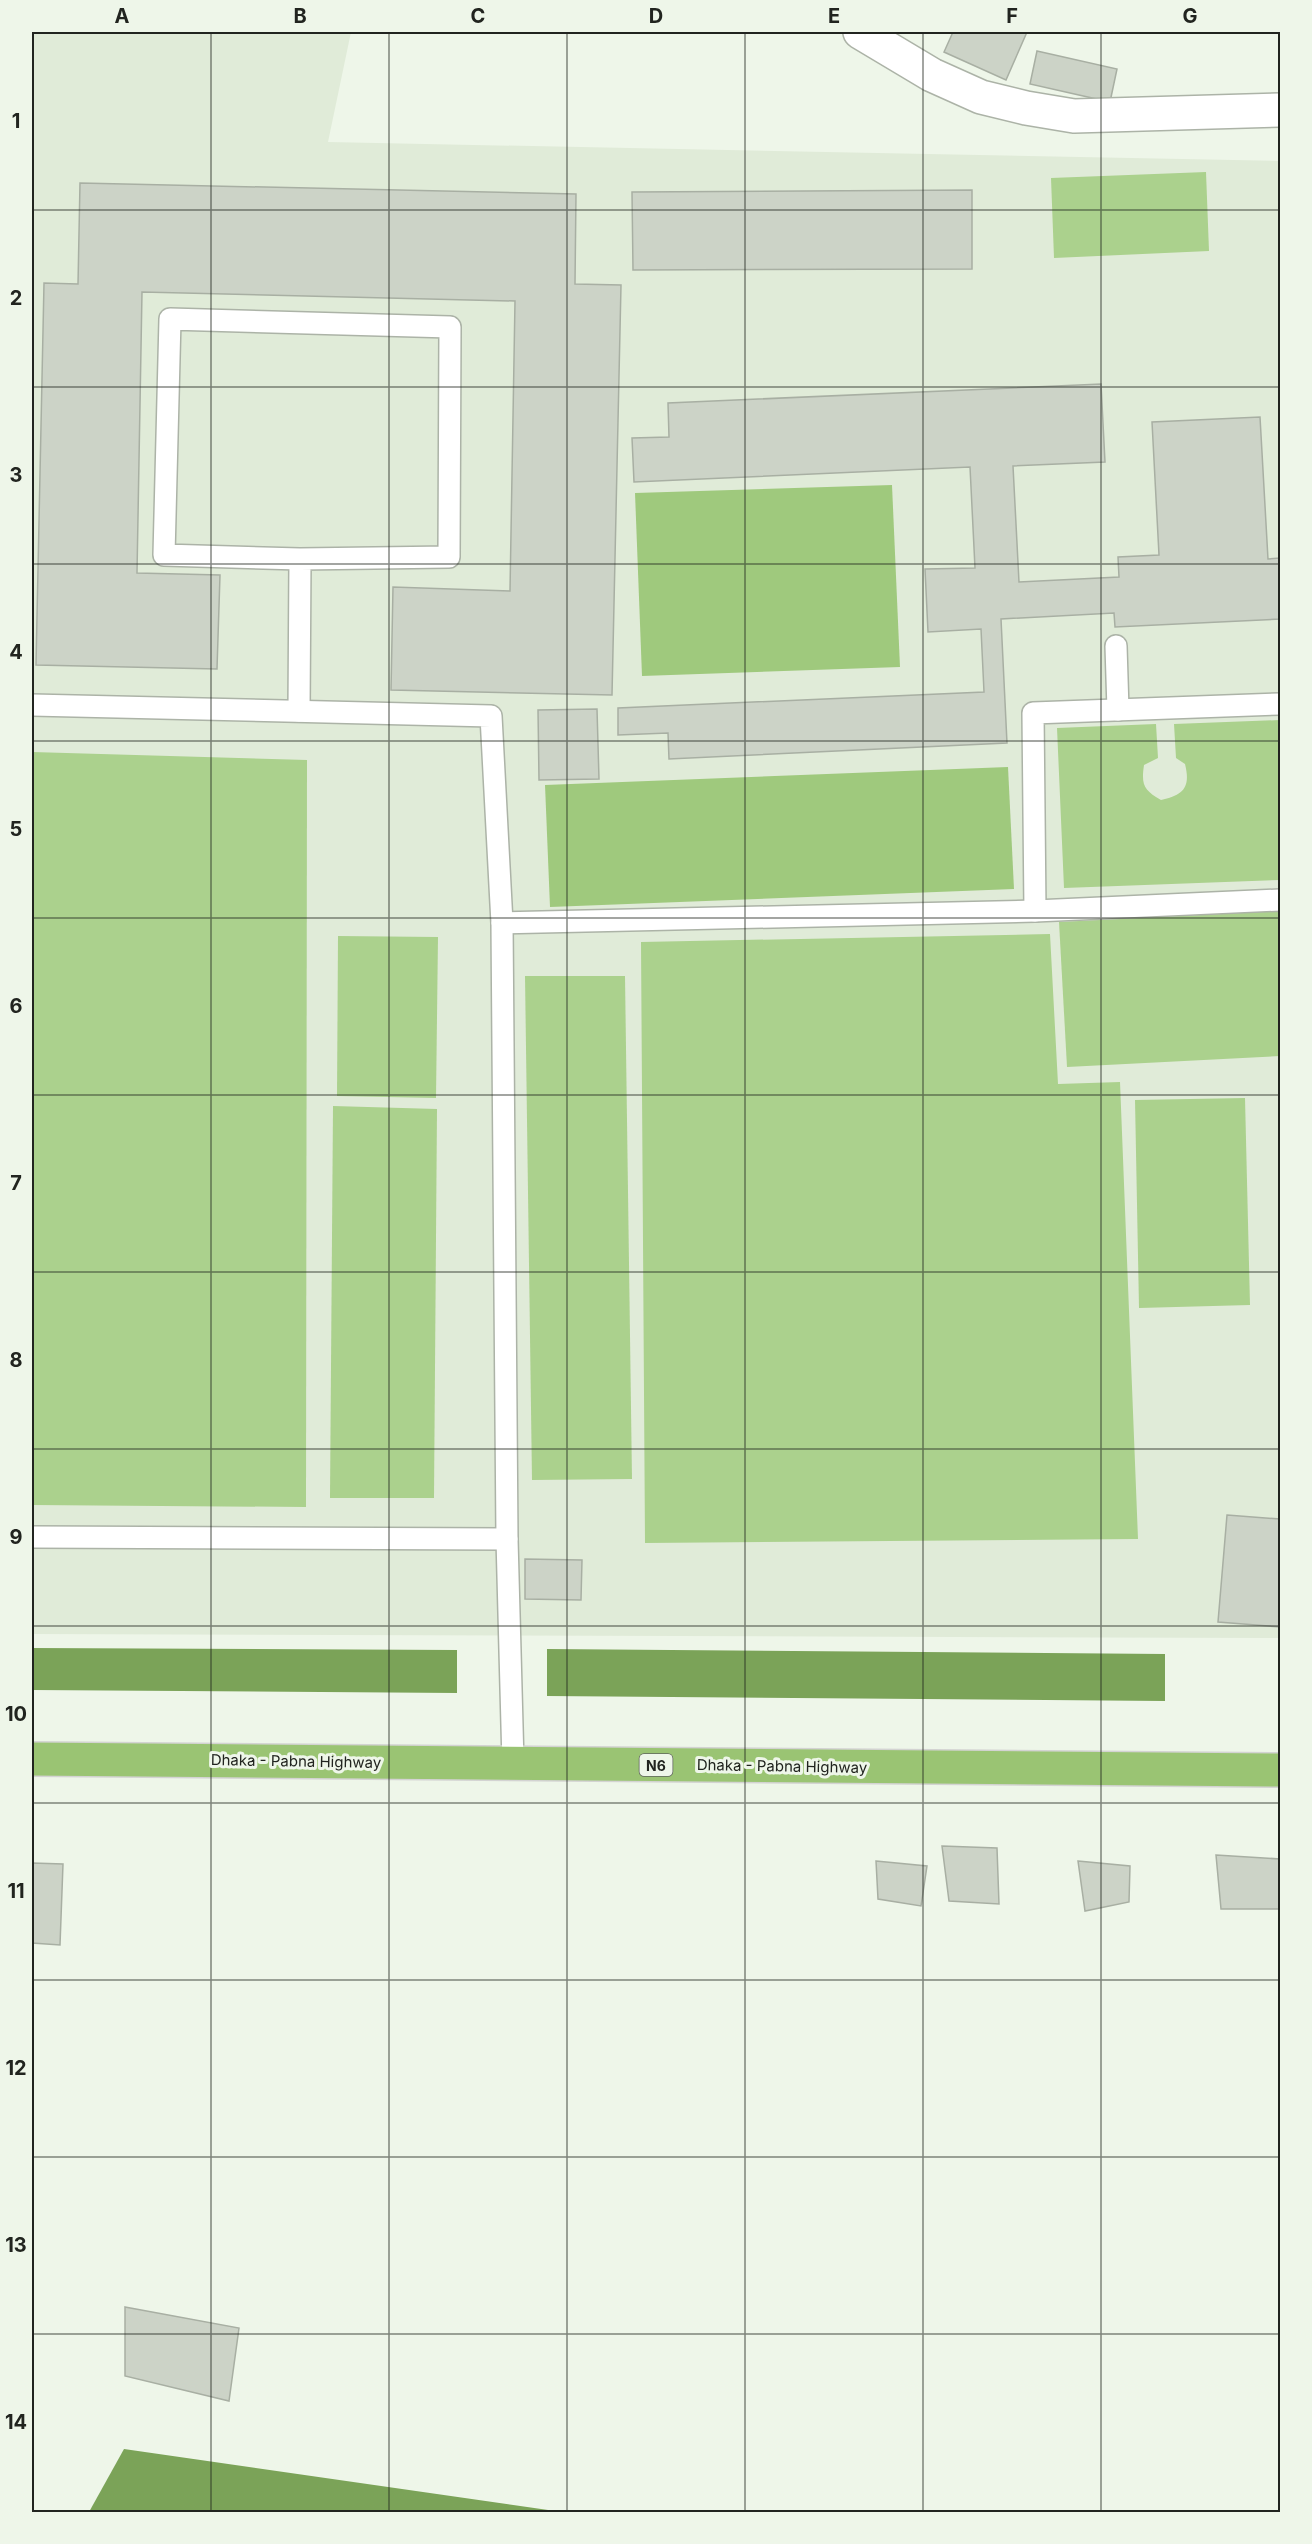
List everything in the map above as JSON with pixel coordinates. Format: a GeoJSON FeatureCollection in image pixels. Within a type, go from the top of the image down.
{"type":"FeatureCollection","features":[{"type":"Feature","properties":{"kind":"highway","name":"Dhaka - Pabna Highway"},"geometry":{"type":"LineString","coordinates":[[32,1759],[1281,1770]]}},
{"type":"Feature","properties":{"kind":"street"},"geometry":{"type":"LineString","coordinates":[[860,32],[932,75],[981,97],[1026,108],[1074,116],[1281,110]]}},
{"type":"Feature","properties":{"kind":"lane"},"geometry":{"type":"LineString","coordinates":[[170,319],[450,327],[449,557],[300,559],[164,555],[170,319]]}},
{"type":"Feature","properties":{"kind":"lane"},"geometry":{"type":"LineString","coordinates":[[299,711],[300,559]]}},
{"type":"Feature","properties":{"kind":"lane"},"geometry":{"type":"LineString","coordinates":[[1116,646],[1118,710]]}},
{"type":"Feature","properties":{"kind":"lane"},"geometry":{"type":"LineString","coordinates":[[1035,911],[1033,712],[1281,704]]}},
{"type":"Feature","properties":{"kind":"lane"},"geometry":{"type":"LineString","coordinates":[[32,705],[491,716],[502,923],[507,1539],[513,1763]]}},
{"type":"Feature","properties":{"kind":"lane"},"geometry":{"type":"LineString","coordinates":[[502,923],[1035,911],[1281,900]]}},
{"type":"Feature","properties":{"kind":"lane"},"geometry":{"type":"LineString","coordinates":[[32,1537],[507,1539]]}},
{"type":"Feature","properties":{"kind":"shaded area"},"geometry":{"type":"Polygon","coordinates":[[[32,32],[351,32],[328,142],[1280,161],[1280,1638],[32,1634],[32,32]]]}},
{"type":"Feature","properties":{"kind":"shaded area"},"geometry":{"type":"Polygon","coordinates":[[[1206,172],[1209,251],[1054,258],[1051,178],[1206,172]]]}},
{"type":"Feature","properties":{"kind":"shaded area"},"geometry":{"type":"Polygon","coordinates":[[[892,485],[900,667],[642,676],[635,493],[892,485]]]}},
{"type":"Feature","properties":{"kind":"shaded area"},"geometry":{"type":"Polygon","coordinates":[[[1280,720],[1280,880],[1064,888],[1057,728],[1156,724],[1158,758],[1144,765],[1143,778],[1147,790],[1161,800],[1180,793],[1186,785],[1185,764],[1176,758],[1174,724],[1280,720]]]}},
{"type":"Feature","properties":{"kind":"shaded area"},"geometry":{"type":"Polygon","coordinates":[[[32,752],[307,760],[306,1507],[32,1505],[32,752]]]}},
{"type":"Feature","properties":{"kind":"shaded area"},"geometry":{"type":"Polygon","coordinates":[[[1008,767],[1014,889],[550,907],[545,785],[1008,767]]]}},
{"type":"Feature","properties":{"kind":"shaded area"},"geometry":{"type":"Polygon","coordinates":[[[1280,911],[1280,1056],[1067,1067],[1059,922],[1280,911]]]}},
{"type":"Feature","properties":{"kind":"shaded area"},"geometry":{"type":"Polygon","coordinates":[[[1050,934],[1058,1084],[1120,1082],[1138,1539],[645,1543],[641,942],[1050,934]]]}},
{"type":"Feature","properties":{"kind":"shaded area"},"geometry":{"type":"Polygon","coordinates":[[[338,936],[438,937],[436,1098],[337,1096],[338,936]]]}},
{"type":"Feature","properties":{"kind":"shaded area"},"geometry":{"type":"Polygon","coordinates":[[[525,976],[625,976],[632,1479],[532,1480],[525,976]]]}},
{"type":"Feature","properties":{"kind":"shaded area"},"geometry":{"type":"Polygon","coordinates":[[[1245,1098],[1250,1305],[1139,1308],[1135,1100],[1245,1098]]]}},
{"type":"Feature","properties":{"kind":"shaded area"},"geometry":{"type":"Polygon","coordinates":[[[333,1106],[437,1109],[434,1498],[330,1498],[333,1106]]]}},
{"type":"Feature","properties":{"kind":"shaded area"},"geometry":{"type":"Polygon","coordinates":[[[32,1648],[457,1650],[457,1693],[32,1690],[32,1648]]]}},
{"type":"Feature","properties":{"kind":"shaded area"},"geometry":{"type":"Polygon","coordinates":[[[547,1649],[1165,1654],[1165,1701],[547,1696],[547,1649]]]}},
{"type":"Feature","properties":{"kind":"shaded area"},"geometry":{"type":"Polygon","coordinates":[[[124,2449],[562,2512],[89,2512],[124,2449]]]}},
{"type":"Feature","properties":{"kind":"building"},"geometry":{"type":"Polygon","coordinates":[[[953,32],[1027,32],[1006,80],[944,52],[953,32]]]}},
{"type":"Feature","properties":{"kind":"building"},"geometry":{"type":"Polygon","coordinates":[[[1037,51],[1117,69],[1110,102],[1030,84],[1037,51]]]}},
{"type":"Feature","properties":{"kind":"building"},"geometry":{"type":"Polygon","coordinates":[[[80,183],[576,194],[575,284],[621,285],[612,695],[391,690],[393,587],[510,591],[515,301],[142,292],[137,573],[220,575],[217,669],[36,665],[44,283],[78,284],[80,183]]]}},
{"type":"Feature","properties":{"kind":"building"},"geometry":{"type":"Polygon","coordinates":[[[972,190],[972,269],[633,270],[632,192],[972,190]]]}},
{"type":"Feature","properties":{"kind":"building"},"geometry":{"type":"Polygon","coordinates":[[[1101,384],[1105,462],[1013,466],[1019,582],[1119,577],[1118,557],[1159,555],[1152,422],[1260,417],[1268,559],[1280,558],[1280,619],[1115,627],[1114,613],[1001,619],[1007,743],[669,759],[668,733],[618,735],[618,708],[984,692],[981,629],[928,632],[925,569],[975,568],[970,467],[634,482],[632,438],[669,437],[668,403],[1101,384]]]}},
{"type":"Feature","properties":{"kind":"building"},"geometry":{"type":"Polygon","coordinates":[[[597,709],[599,779],[539,780],[538,710],[597,709]]]}},
{"type":"Feature","properties":{"kind":"building"},"geometry":{"type":"Polygon","coordinates":[[[1227,1515],[1280,1519],[1280,1627],[1218,1622],[1227,1515]]]}},
{"type":"Feature","properties":{"kind":"building"},"geometry":{"type":"Polygon","coordinates":[[[525,1559],[582,1560],[581,1600],[525,1599],[525,1559]]]}},
{"type":"Feature","properties":{"kind":"building"},"geometry":{"type":"Polygon","coordinates":[[[942,1846],[997,1848],[999,1904],[949,1901],[942,1846]]]}},
{"type":"Feature","properties":{"kind":"building"},"geometry":{"type":"Polygon","coordinates":[[[1216,1855],[1280,1859],[1280,1909],[1221,1909],[1216,1855]]]}},
{"type":"Feature","properties":{"kind":"building"},"geometry":{"type":"Polygon","coordinates":[[[876,1861],[927,1866],[921,1906],[878,1899],[876,1861]]]}},
{"type":"Feature","properties":{"kind":"building"},"geometry":{"type":"Polygon","coordinates":[[[1078,1861],[1130,1866],[1129,1902],[1085,1911],[1078,1861]]]}},
{"type":"Feature","properties":{"kind":"building"},"geometry":{"type":"Polygon","coordinates":[[[32,1863],[63,1864],[60,1945],[32,1943],[32,1863]]]}},
{"type":"Feature","properties":{"kind":"building"},"geometry":{"type":"Polygon","coordinates":[[[125,2307],[239,2328],[229,2401],[125,2376],[125,2307]]]}}]}
